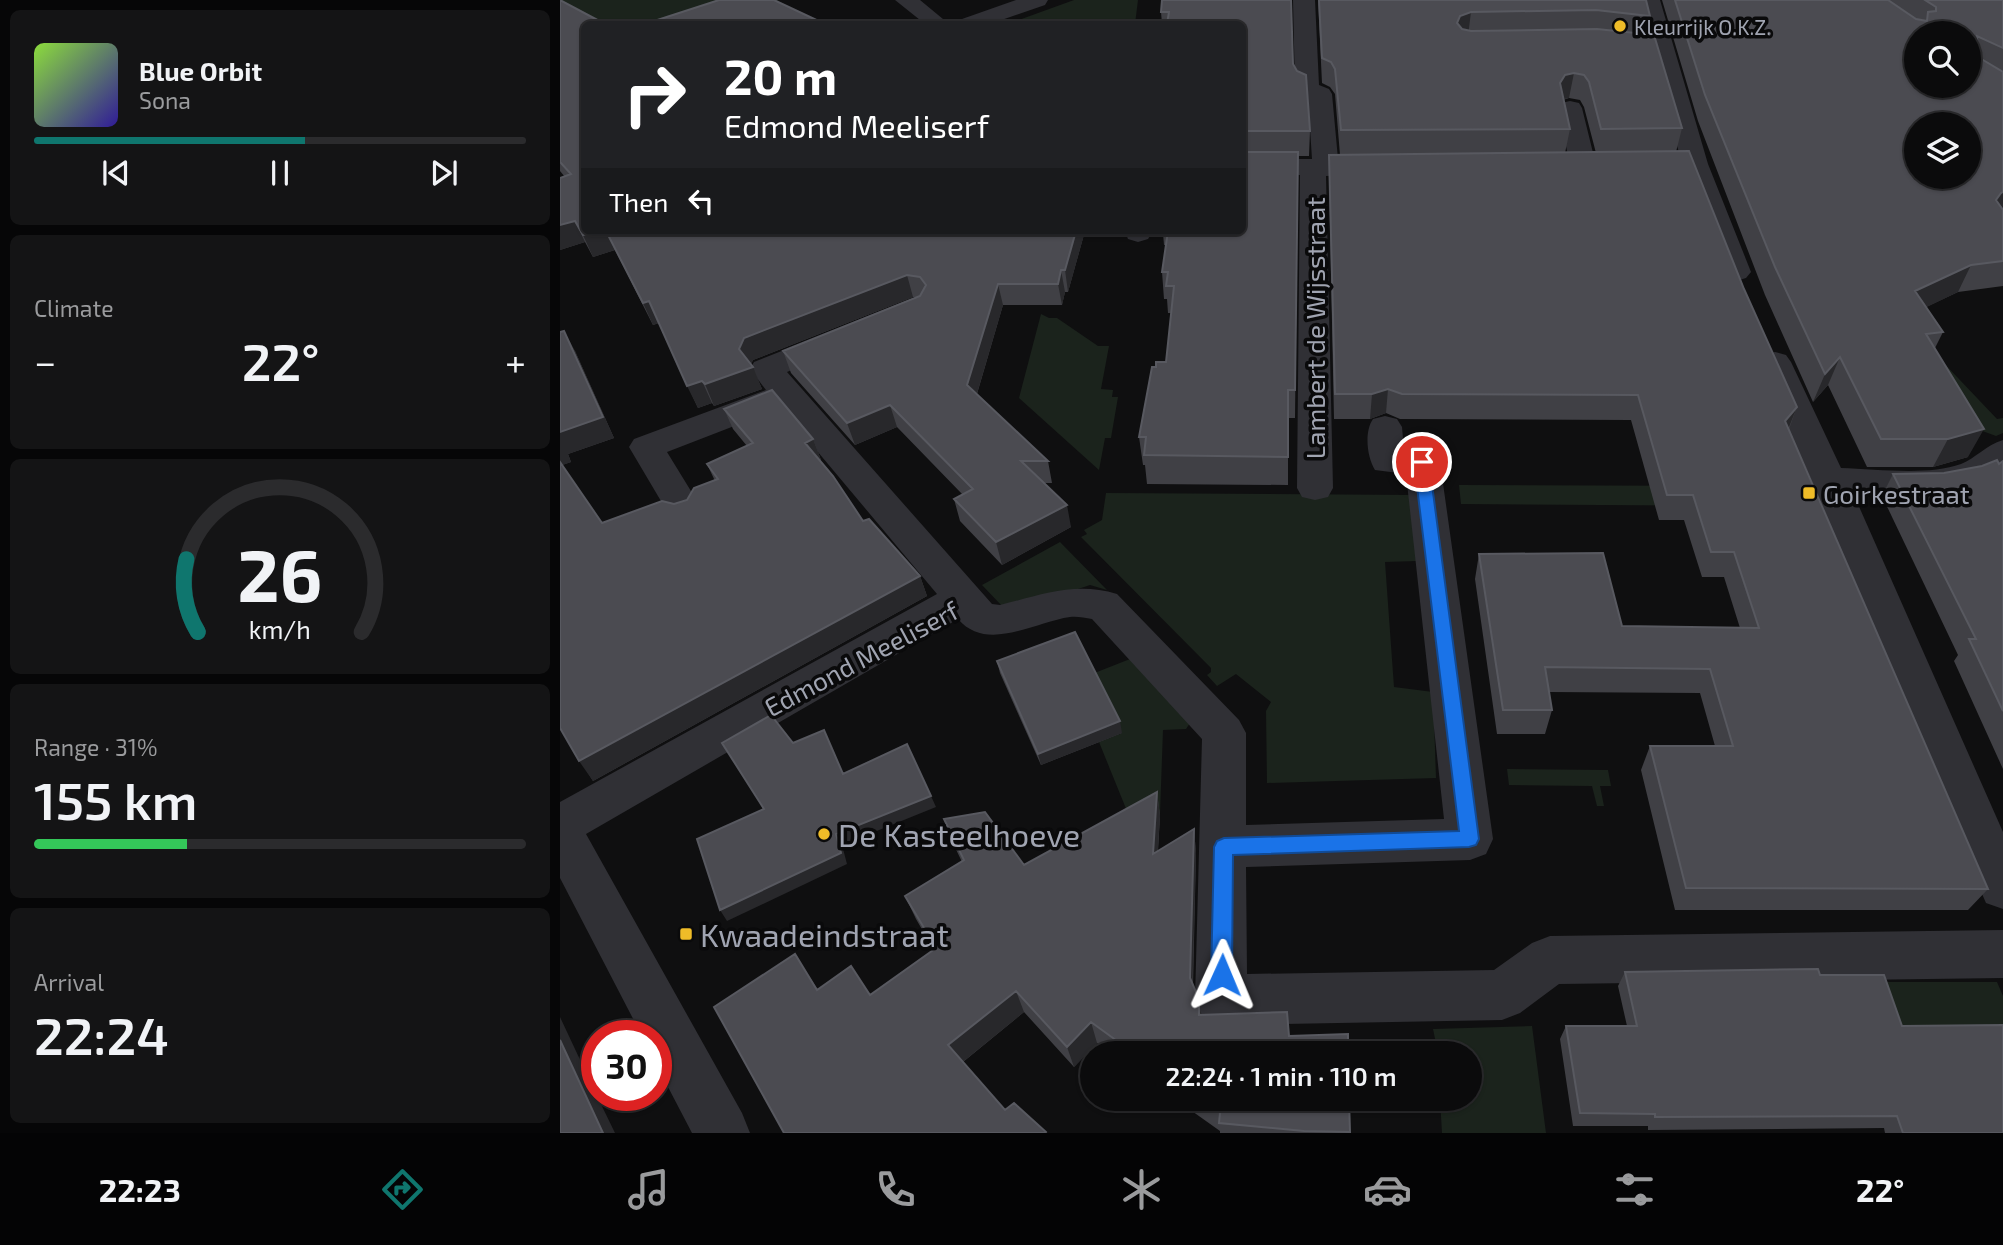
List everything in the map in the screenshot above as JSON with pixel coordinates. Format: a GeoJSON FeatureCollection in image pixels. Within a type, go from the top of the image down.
{"type":"FeatureCollection","features":[{"type":"Feature","properties":{"kind":"street"},"geometry":{"type":"LineString","coordinates":[[906,0],[934,21]]}},
{"type":"Feature","properties":{"kind":"street"},"geometry":{"type":"LineString","coordinates":[[978,21],[1037,0]]}},
{"type":"Feature","properties":{"kind":"street"},"geometry":{"type":"LineString","coordinates":[[1304,0],[1307,89],[1320,94],[1320,167]]}},
{"type":"Feature","properties":{"kind":"street"},"geometry":{"type":"LineString","coordinates":[[1649,0],[1650,50],[1683,164],[1746,299]]}},
{"type":"Feature","properties":{"kind":"street"},"geometry":{"type":"LineString","coordinates":[[1556,165],[1596,165],[1570,108]]}},
{"type":"Feature","properties":{"kind":"street","name":"Lambert de Wijsstraat"},"geometry":{"type":"LineString","coordinates":[[1246,167],[1407,167]]}},
{"type":"Feature","properties":{"kind":"street","name":"Lambert de Wijsstraat"},"geometry":{"type":"LineString","coordinates":[[1315,488],[1320,167]]}},
{"type":"Feature","properties":{"kind":"street"},"geometry":{"type":"LineString","coordinates":[[864,328],[766,369],[962,598]]}},
{"type":"Feature","properties":{"kind":"street"},"geometry":{"type":"LineString","coordinates":[[1763,335],[1829,480],[2003,887]]}},
{"type":"Feature","properties":{"kind":"street"},"geometry":{"type":"LineString","coordinates":[[684,509],[646,447],[786,394]]}},
{"type":"Feature","properties":{"kind":"street"},"geometry":{"type":"LineString","coordinates":[[1224,847],[1469,839],[1422,462],[1388,462],[1385,427]]}},
{"type":"Feature","properties":{"kind":"street"},"geometry":{"type":"LineString","coordinates":[[1829,480],[1937,482],[1974,473],[2003,452]]}},
{"type":"Feature","properties":{"kind":"street","name":"Edmond Meeliserf"},"geometry":{"type":"LineString","coordinates":[[560,825],[962,598],[981,618],[1000,620],[1071,602],[1103,605],[1224,733],[1221,1000],[1502,995],[1550,960],[2003,954]]}},
{"type":"Feature","properties":{"kind":"street"},"geometry":{"type":"LineString","coordinates":[[560,832],[722,1133]]}},
{"type":"Feature","properties":{"kind":"shaded area"},"geometry":{"type":"Polygon","coordinates":[[[560,0],[779,0],[720,21],[581,21],[560,0]]]}},
{"type":"Feature","properties":{"kind":"shaded area"},"geometry":{"type":"Polygon","coordinates":[[[1074,0],[1138,0],[1135,21],[1016,21],[1074,0]]]}},
{"type":"Feature","properties":{"kind":"shaded area"},"geometry":{"type":"Polygon","coordinates":[[[1041,314],[1057,318],[1098,346],[1109,346],[1101,389],[1113,390],[1112,397],[1118,397],[1111,438],[1105,438],[1099,470],[1019,398],[1041,314]]]}},
{"type":"Feature","properties":{"kind":"shaded area"},"geometry":{"type":"Polygon","coordinates":[[[1920,338],[1997,419],[2003,418],[2003,433],[1996,436],[1958,422],[1920,338]]]}},
{"type":"Feature","properties":{"kind":"shaded area"},"geometry":{"type":"Polygon","coordinates":[[[1459,485],[1747,486],[1755,506],[1461,504],[1459,485]]]}},
{"type":"Feature","properties":{"kind":"shaded area"},"geometry":{"type":"Polygon","coordinates":[[[1106,493],[1414,495],[1417,561],[1385,562],[1394,687],[1433,692],[1436,778],[1267,783],[1266,711],[1271,702],[1236,674],[1217,686],[1207,675],[1211,668],[1081,537],[1087,534],[1084,530],[1102,520],[1106,493]]]}},
{"type":"Feature","properties":{"kind":"shaded area"},"geometry":{"type":"Polygon","coordinates":[[[1060,542],[1107,590],[1090,585],[1022,608],[1002,606],[982,585],[1060,542]]]}},
{"type":"Feature","properties":{"kind":"shaded area"},"geometry":{"type":"Polygon","coordinates":[[[1130,659],[1190,723],[1186,729],[1163,730],[1160,814],[1129,816],[1099,742],[1122,733],[1092,674],[1130,659]]]}},
{"type":"Feature","properties":{"kind":"shaded area"},"geometry":{"type":"Polygon","coordinates":[[[1507,769],[1608,770],[1611,786],[1600,786],[1604,806],[1597,806],[1592,786],[1509,785],[1507,769]]]}},
{"type":"Feature","properties":{"kind":"shaded area"},"geometry":{"type":"Polygon","coordinates":[[[1807,982],[1997,982],[2003,996],[2003,1038],[1890,1039],[1807,982]]]}},
{"type":"Feature","properties":{"kind":"shaded area"},"geometry":{"type":"Polygon","coordinates":[[[1532,1026],[1546,1133],[1442,1133],[1441,1111],[1482,1111],[1482,1041],[1436,1041],[1433,1029],[1532,1026]]]}},
{"type":"Feature","properties":{"kind":"building"},"geometry":{"type":"Polygon","coordinates":[[[560,0],[599,21],[581,21],[581,232],[575,221],[560,225],[560,178],[571,174],[560,162],[560,0]]]}},
{"type":"Feature","properties":{"kind":"building"},"geometry":{"type":"Polygon","coordinates":[[[719,0],[774,0],[819,21],[654,21],[719,0]]]}},
{"type":"Feature","properties":{"kind":"building"},"geometry":{"type":"Polygon","coordinates":[[[1162,0],[1291,0],[1293,64],[1297,71],[1306,75],[1310,131],[1246,131],[1246,21],[1168,21],[1169,12],[1161,12],[1162,0]]]}},
{"type":"Feature","properties":{"kind":"building"},"geometry":{"type":"Polygon","coordinates":[[[1319,0],[1646,0],[1650,16],[1596,10],[1471,12],[1460,16],[1457,23],[1462,29],[1471,31],[1597,29],[1654,35],[1682,128],[1601,129],[1589,82],[1584,75],[1574,73],[1565,75],[1560,83],[1570,129],[1341,130],[1335,69],[1331,62],[1322,58],[1319,0]]]}},
{"type":"Feature","properties":{"kind":"building"},"geometry":{"type":"Polygon","coordinates":[[[1675,0],[1888,0],[1916,19],[1927,21],[1904,21],[1904,98],[1981,98],[1981,59],[2003,72],[2003,192],[1996,200],[2003,210],[2003,261],[1971,265],[1915,291],[1943,332],[1926,334],[1984,429],[1948,439],[1881,439],[1840,357],[1825,374],[1775,267],[1705,95],[1675,0]]]}},
{"type":"Feature","properties":{"kind":"building"},"geometry":{"type":"Polygon","coordinates":[[[1925,0],[2003,0],[2003,48],[1981,38],[1981,21],[1927,21],[1928,12],[1936,11],[1936,7],[1925,0]]]}},
{"type":"Feature","properties":{"kind":"building"},"geometry":{"type":"Polygon","coordinates":[[[1689,151],[1744,289],[1797,407],[1785,421],[1988,889],[1686,888],[1650,746],[1733,746],[1710,669],[1545,667],[1552,710],[1503,710],[1479,554],[1603,553],[1622,626],[1759,628],[1734,552],[1711,552],[1693,495],[1667,495],[1638,395],[1402,394],[1388,389],[1372,394],[1335,394],[1329,155],[1689,151]]]}},
{"type":"Feature","properties":{"kind":"building"},"geometry":{"type":"Polygon","coordinates":[[[1246,152],[1298,152],[1295,390],[1288,390],[1288,457],[1144,455],[1146,437],[1139,437],[1152,367],[1156,367],[1156,362],[1166,362],[1174,286],[1166,286],[1168,272],[1162,272],[1167,235],[1246,235],[1246,152]]]}},
{"type":"Feature","properties":{"kind":"building"},"geometry":{"type":"Polygon","coordinates":[[[608,235],[1075,235],[1058,284],[998,284],[967,385],[1048,461],[1021,461],[1067,505],[996,542],[954,499],[973,489],[890,405],[847,423],[783,351],[920,296],[926,285],[920,277],[907,275],[744,338],[739,349],[753,367],[705,384],[702,381],[687,386],[649,301],[643,303],[608,235]]]}},
{"type":"Feature","properties":{"kind":"building"},"geometry":{"type":"Polygon","coordinates":[[[564,331],[603,417],[560,432],[560,332],[564,331]]]}},
{"type":"Feature","properties":{"kind":"building"},"geometry":{"type":"Polygon","coordinates":[[[772,390],[813,439],[805,443],[833,476],[863,521],[869,519],[920,576],[579,761],[560,728],[560,462],[602,523],[662,501],[674,504],[687,500],[694,488],[718,479],[707,464],[753,443],[724,409],[772,390]]]}},
{"type":"Feature","properties":{"kind":"building"},"geometry":{"type":"Polygon","coordinates":[[[1997,460],[1999,464],[2003,461],[2003,711],[1969,639],[1976,639],[1893,474],[1944,473],[1982,466],[1997,460]]]}},
{"type":"Feature","properties":{"kind":"building"},"geometry":{"type":"Polygon","coordinates":[[[1075,632],[1120,721],[1038,754],[997,661],[1075,632]]]}},
{"type":"Feature","properties":{"kind":"building","name":"De Kasteelhoeve"},"geometry":{"type":"Polygon","coordinates":[[[771,715],[793,743],[824,730],[843,774],[907,744],[931,796],[836,834],[841,853],[720,910],[697,839],[764,809],[722,743],[771,715]]]}},
{"type":"Feature","properties":{"kind":"building"},"geometry":{"type":"Polygon","coordinates":[[[1157,792],[1153,854],[1194,829],[1190,978],[1199,999],[1199,1015],[1287,1012],[1289,1036],[1348,1034],[1348,1041],[1117,1041],[1091,1022],[1067,1047],[1016,991],[948,1045],[1005,1110],[1014,1103],[1045,1133],[784,1133],[714,1007],[795,954],[817,990],[851,966],[870,995],[936,948],[905,896],[964,860],[944,819],[985,812],[1024,865],[1157,792]]]}},
{"type":"Feature","properties":{"kind":"building"},"geometry":{"type":"Polygon","coordinates":[[[1818,969],[1820,975],[1884,975],[1902,1026],[2003,1025],[2003,1133],[1903,1133],[1897,1116],[1655,1117],[1655,1114],[1580,1113],[1566,1026],[1637,1026],[1625,972],[1818,969]]]}},
{"type":"Feature","properties":{"kind":"building"},"geometry":{"type":"Polygon","coordinates":[[[560,1040],[581,1085],[581,1111],[593,1111],[603,1133],[560,1133],[560,1040]]]}},
{"type":"Feature","properties":{"kind":"building"},"geometry":{"type":"Polygon","coordinates":[[[1217,1111],[1349,1111],[1350,1132],[1304,1131],[1219,1123],[1220,1113],[1217,1111]]]}},
{"type":"Feature","properties":{"kind":"place","name":"Kleurrijk O.K.Z."},"geometry":{"type":"Point","coordinates":[1620,26]}},
{"type":"Feature","properties":{"kind":"place","name":"Goirkestraat"},"geometry":{"type":"Point","coordinates":[1809,493]}},
{"type":"Feature","properties":{"kind":"place","name":"De Kasteelhoeve"},"geometry":{"type":"Point","coordinates":[824,834]}},
{"type":"Feature","properties":{"kind":"place","name":"Kwaadeindstraat"},"geometry":{"type":"Point","coordinates":[686,934]}},
{"type":"Feature","properties":{"kind":"route"},"geometry":{"type":"LineString","coordinates":[[1222,975],[1224,847],[1469,839],[1422,462]]}}]}
